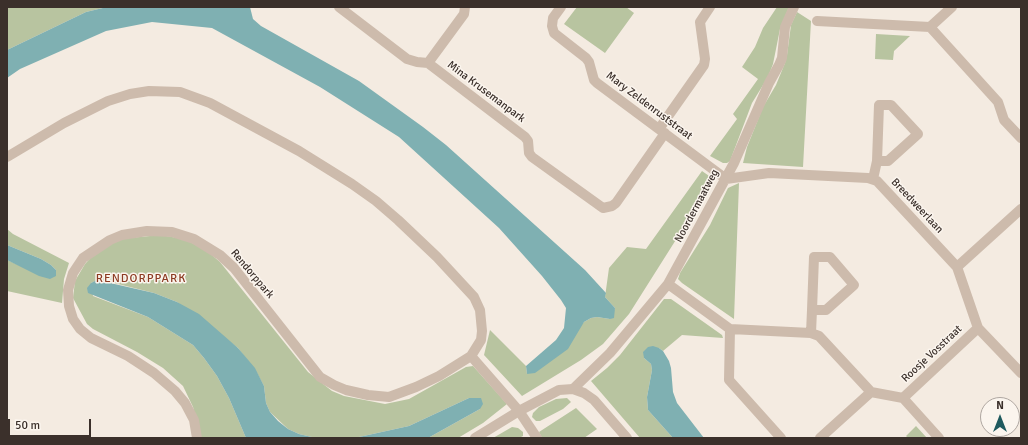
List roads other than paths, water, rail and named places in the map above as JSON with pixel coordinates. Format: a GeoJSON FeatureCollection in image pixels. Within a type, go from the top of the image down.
{"type":"FeatureCollection","features":[{"type":"Feature","properties":{"kind":"street","name":"Mina Krusemanpark"},"geometry":{"type":"LineString","coordinates":[[338,7],[408,59],[428,63],[525,137],[528,141],[529,153],[532,157],[603,208],[612,206],[616,203],[704,65],[705,59],[700,22],[710,7]]}},
{"type":"Feature","properties":{"kind":"street"},"geometry":{"type":"LineString","coordinates":[[428,63],[464,14],[465,7]]}},
{"type":"Feature","properties":{"kind":"street","name":"Mary Zeldenruststraat"},"geometry":{"type":"LineString","coordinates":[[561,7],[553,18],[552,26],[554,34],[586,58],[589,62],[594,80],[726,179]]}},
{"type":"Feature","properties":{"kind":"street","name":"Noordermaatweg"},"geometry":{"type":"LineString","coordinates":[[573,389],[610,353],[668,284],[726,179],[769,83],[782,58],[785,27],[794,7]]}},
{"type":"Feature","properties":{"kind":"street"},"geometry":{"type":"LineString","coordinates":[[930,27],[952,7]]}},
{"type":"Feature","properties":{"kind":"street"},"geometry":{"type":"LineString","coordinates":[[817,21],[930,27],[998,102],[1004,120],[1021,138]]}},
{"type":"Feature","properties":{"kind":"street","name":"Rendorppark"},"geometry":{"type":"LineString","coordinates":[[7,157],[64,123],[108,101],[130,94],[149,91],[180,92],[210,103],[299,151],[352,184],[376,201],[438,257],[474,297],[480,310],[482,331],[481,340],[471,356],[439,376],[389,397],[368,395],[346,390],[320,377],[234,268],[220,255],[194,239],[172,232],[147,231],[122,235],[110,240],[83,258],[73,273],[68,290],[69,306],[73,319],[80,329],[90,338],[128,356],[154,373],[175,391],[185,403],[194,420],[197,438]]}},
{"type":"Feature","properties":{"kind":"street"},"geometry":{"type":"LineString","coordinates":[[873,179],[877,161],[880,105],[892,105],[918,134],[888,161],[877,161]]}},
{"type":"Feature","properties":{"kind":"street","name":"Breedweerlaan"},"geometry":{"type":"LineString","coordinates":[[726,179],[769,173],[868,178],[877,181],[957,268],[978,328],[1021,373]]}},
{"type":"Feature","properties":{"kind":"street"},"geometry":{"type":"LineString","coordinates":[[957,268],[1019,216]]}},
{"type":"Feature","properties":{"kind":"street"},"geometry":{"type":"LineString","coordinates":[[811,333],[814,257],[830,257],[854,285],[826,310],[812,310]]}},
{"type":"Feature","properties":{"kind":"street"},"geometry":{"type":"LineString","coordinates":[[668,284],[730,329],[811,333],[819,336],[871,392],[820,438]]}},
{"type":"Feature","properties":{"kind":"street","name":"Roosje Vosstraat"},"geometry":{"type":"LineString","coordinates":[[903,398],[978,328]]}},
{"type":"Feature","properties":{"kind":"street"},"geometry":{"type":"LineString","coordinates":[[730,329],[729,380],[781,438]]}},
{"type":"Feature","properties":{"kind":"street"},"geometry":{"type":"LineString","coordinates":[[471,356],[520,411],[537,438]]}},
{"type":"Feature","properties":{"kind":"street"},"geometry":{"type":"LineString","coordinates":[[475,438],[559,390],[573,389],[584,393],[594,400],[627,438]]}},
{"type":"Feature","properties":{"kind":"street","name":"Roosje Vosstraat"},"geometry":{"type":"LineString","coordinates":[[871,392],[903,398],[939,438]]}},
{"type":"Feature","properties":{"kind":"water"},"geometry":{"type":"Polygon","coordinates":[[[107,7],[250,7],[253,19],[261,26],[359,81],[446,145],[585,270],[606,293],[605,297],[615,308],[614,318],[610,319],[597,317],[591,318],[584,322],[568,349],[535,373],[527,374],[526,366],[556,340],[564,328],[566,308],[542,276],[499,228],[399,137],[320,87],[212,28],[152,22],[106,31],[20,69],[7,78],[7,50],[86,12],[107,7]]]}},
{"type":"Feature","properties":{"kind":"water"},"geometry":{"type":"Polygon","coordinates":[[[7,245],[41,259],[51,265],[56,270],[56,276],[50,279],[39,276],[7,260],[7,245]]]}},
{"type":"Feature","properties":{"kind":"water"},"geometry":{"type":"Polygon","coordinates":[[[97,280],[154,293],[177,302],[199,314],[238,348],[255,368],[264,386],[266,403],[270,412],[278,421],[288,429],[299,434],[316,438],[246,438],[229,398],[217,376],[193,345],[148,317],[88,293],[87,288],[91,283],[97,280]]]}},
{"type":"Feature","properties":{"kind":"water"},"geometry":{"type":"Polygon","coordinates":[[[653,346],[663,351],[669,361],[673,392],[677,403],[704,438],[673,438],[648,410],[647,397],[652,370],[651,364],[644,358],[643,352],[648,347],[653,346]]]}},
{"type":"Feature","properties":{"kind":"water"},"geometry":{"type":"Polygon","coordinates":[[[469,398],[481,398],[483,404],[480,409],[428,438],[345,438],[359,437],[409,426],[469,398]]]}},
{"type":"Feature","properties":{"kind":"district","name":"RENDORPPARK"},"geometry":{"type":"Point","coordinates":[141,279]}}]}
